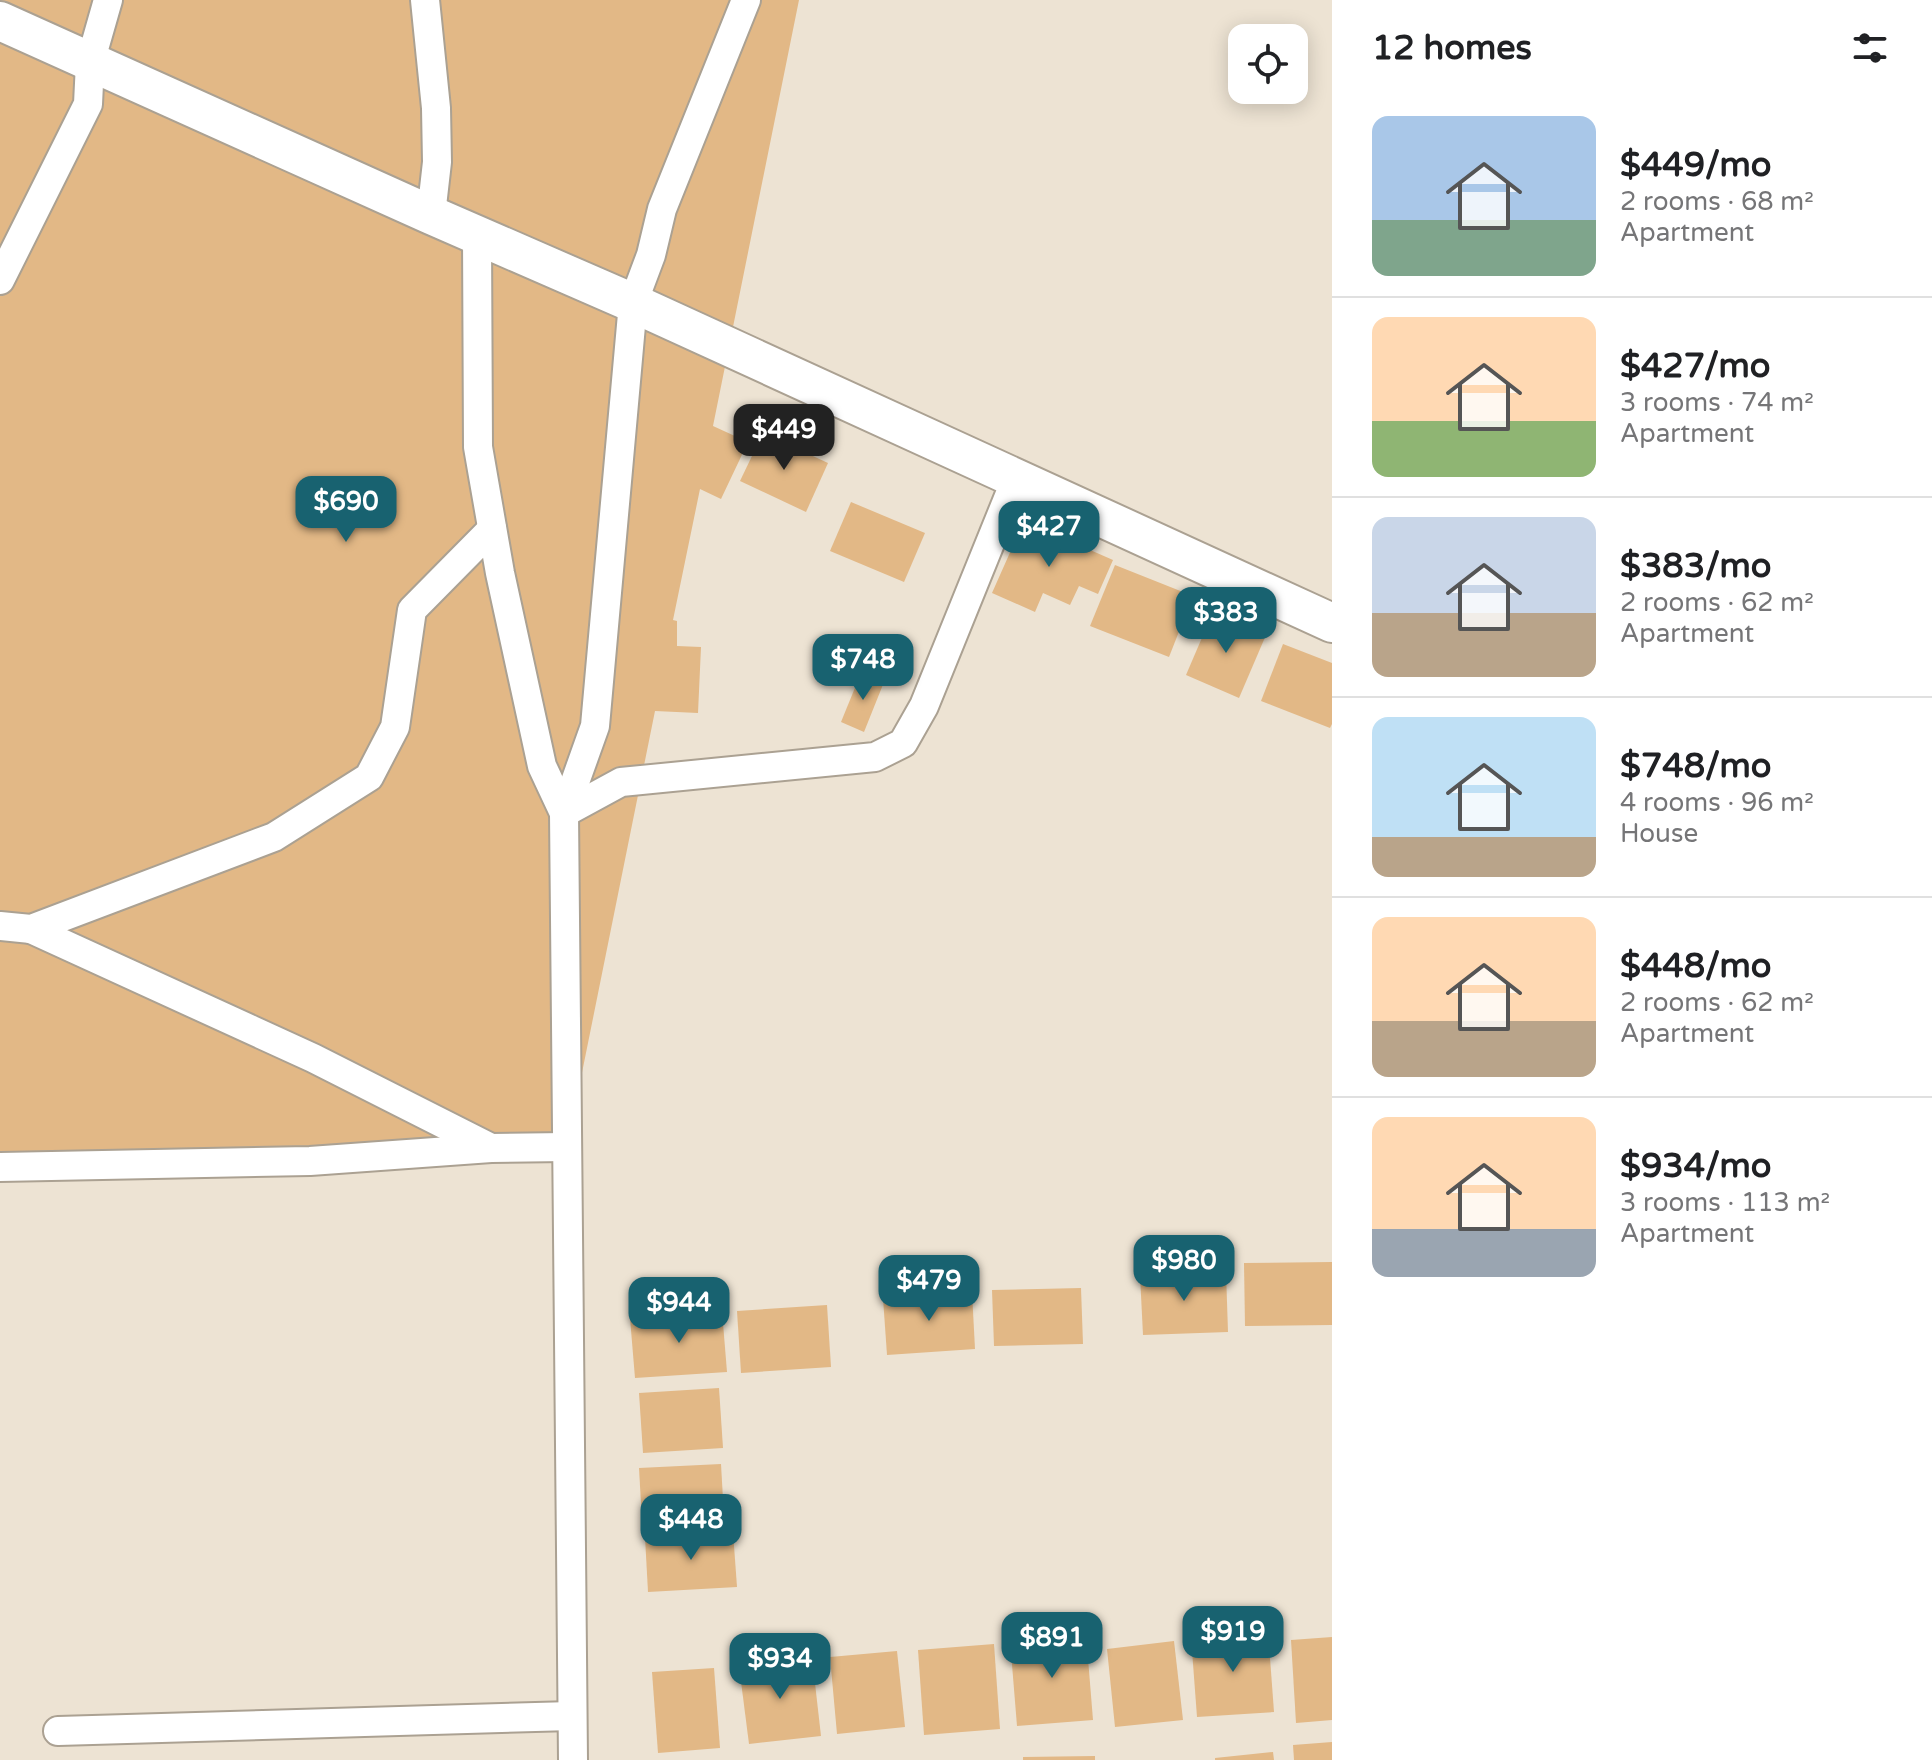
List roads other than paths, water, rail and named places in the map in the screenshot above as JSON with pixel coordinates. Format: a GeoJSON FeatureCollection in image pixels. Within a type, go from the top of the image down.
{"type":"FeatureCollection","features":[{"type":"Feature","properties":{"kind":"street"},"geometry":{"type":"LineString","coordinates":[[3,267],[88,104],[90,63],[108,0]]}},
{"type":"Feature","properties":{"kind":"street"},"geometry":{"type":"LineString","coordinates":[[425,0],[436,108],[437,162],[431,215]]}},
{"type":"Feature","properties":{"kind":"street"},"geometry":{"type":"LineString","coordinates":[[573,1760],[564,813],[595,726],[633,303],[651,255],[662,209],[746,0]]}},
{"type":"Feature","properties":{"kind":"street"},"geometry":{"type":"LineString","coordinates":[[0,21],[633,303],[1332,623]]}},
{"type":"Feature","properties":{"kind":"street"},"geometry":{"type":"LineString","coordinates":[[477,235],[478,447],[500,573],[542,766],[564,813]]}},
{"type":"Feature","properties":{"kind":"street"},"geometry":{"type":"LineString","coordinates":[[564,813],[621,782],[875,757],[903,743],[924,706],[1016,479]]}},
{"type":"Feature","properties":{"kind":"street"},"geometry":{"type":"LineString","coordinates":[[31,929],[274,837],[369,777],[395,727],[412,610],[492,529]]}},
{"type":"Feature","properties":{"kind":"street"},"geometry":{"type":"LineString","coordinates":[[0,926],[31,929],[313,1058],[491,1148]]}},
{"type":"Feature","properties":{"kind":"street"},"geometry":{"type":"LineString","coordinates":[[0,1167],[310,1161],[491,1148],[567,1147]]}},
{"type":"Feature","properties":{"kind":"street"},"geometry":{"type":"LineString","coordinates":[[58,1731],[572,1716]]}}]}
